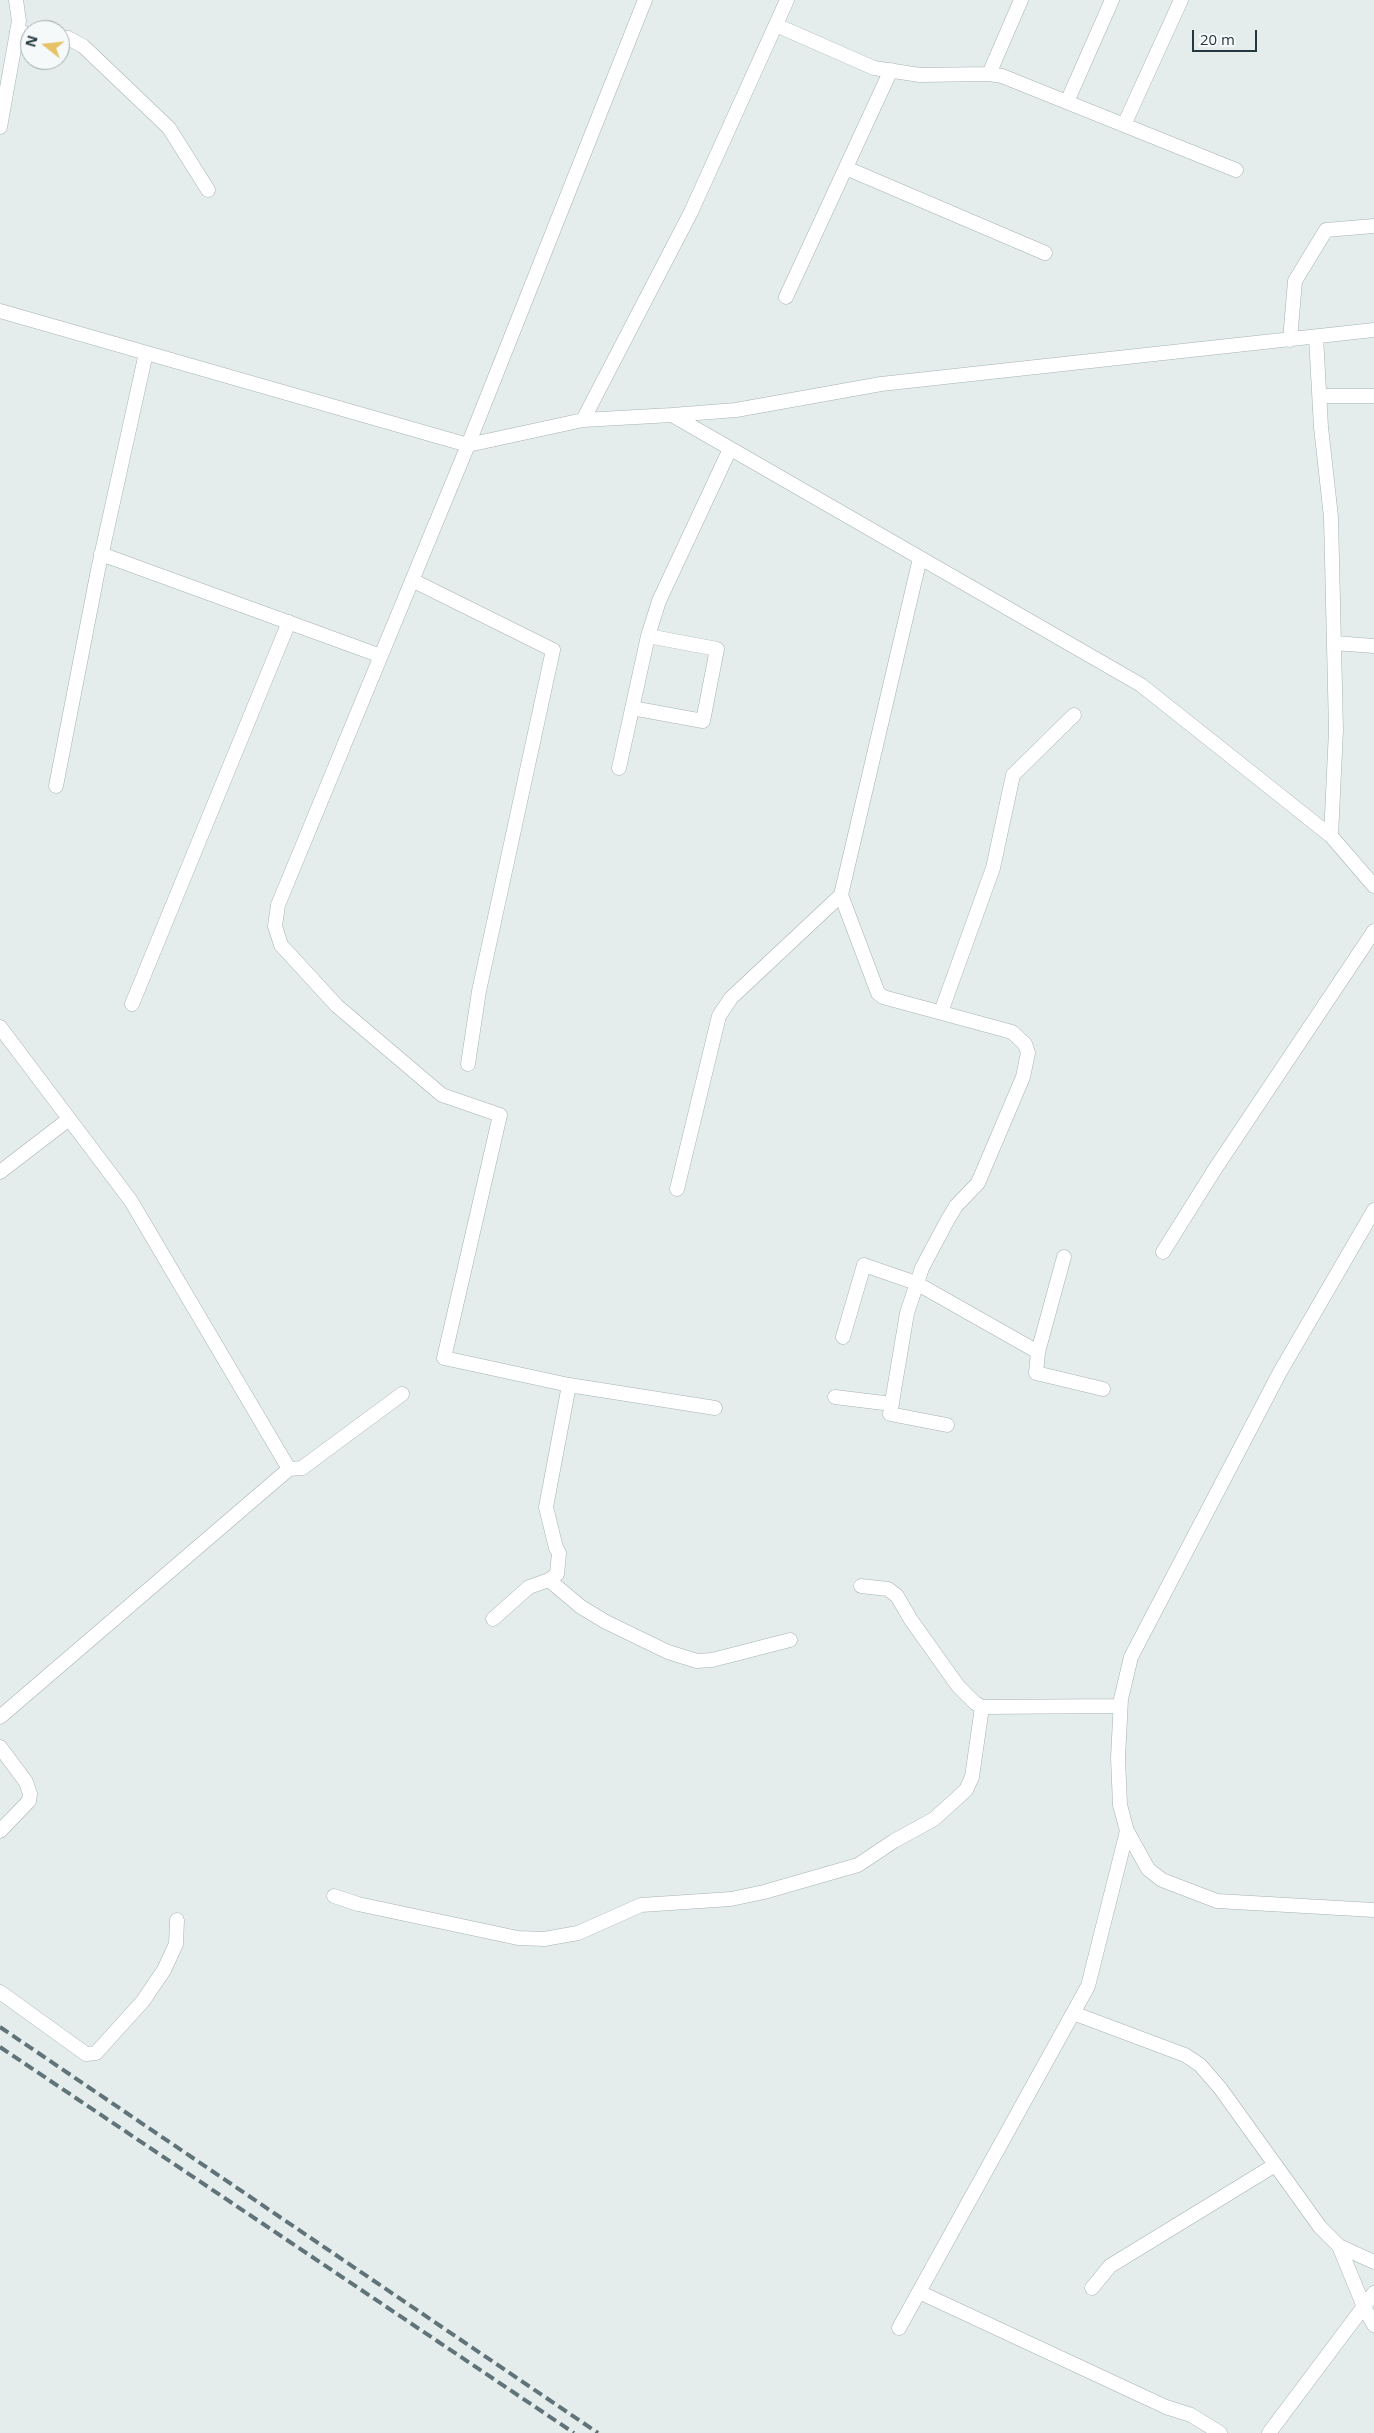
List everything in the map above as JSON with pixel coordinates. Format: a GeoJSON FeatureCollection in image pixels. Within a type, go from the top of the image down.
{"type":"FeatureCollection","features":[{"type":"Feature","properties":{"kind":"street"},"geometry":{"type":"LineString","coordinates":[[16,0],[20,24]]}},
{"type":"Feature","properties":{"kind":"street"},"geometry":{"type":"LineString","coordinates":[[583,420],[691,212],[787,0]]}},
{"type":"Feature","properties":{"kind":"street"},"geometry":{"type":"LineString","coordinates":[[989,74],[1022,0]]}},
{"type":"Feature","properties":{"kind":"street"},"geometry":{"type":"LineString","coordinates":[[1067,102],[1112,0]]}},
{"type":"Feature","properties":{"kind":"street"},"geometry":{"type":"LineString","coordinates":[[1124,125],[1181,0]]}},
{"type":"Feature","properties":{"kind":"street"},"geometry":{"type":"LineString","coordinates":[[640,2],[468,445],[278,905],[275,926],[280,945],[337,1006],[442,1094],[500,1115],[444,1358],[569,1385],[715,1408]]}},
{"type":"Feature","properties":{"kind":"street"},"geometry":{"type":"LineString","coordinates":[[776,25],[874,68],[920,75],[989,74],[1002,76],[1236,170]]}},
{"type":"Feature","properties":{"kind":"street"},"geometry":{"type":"LineString","coordinates":[[70,39],[83,46],[169,128],[208,190]]}},
{"type":"Feature","properties":{"kind":"street"},"geometry":{"type":"LineString","coordinates":[[0,127],[20,45]]}},
{"type":"Feature","properties":{"kind":"street"},"geometry":{"type":"LineString","coordinates":[[786,297],[891,70]]}},
{"type":"Feature","properties":{"kind":"street"},"geometry":{"type":"LineString","coordinates":[[846,168],[1044,253]]}},
{"type":"Feature","properties":{"kind":"street"},"geometry":{"type":"LineString","coordinates":[[1290,340],[1295,281],[1326,230],[1374,226]]}},
{"type":"Feature","properties":{"kind":"street"},"geometry":{"type":"LineString","coordinates":[[0,311],[468,445],[583,420],[736,410],[882,384],[1374,330]]}},
{"type":"Feature","properties":{"kind":"street"},"geometry":{"type":"LineString","coordinates":[[1316,337],[1331,517],[1336,730],[1331,836]]}},
{"type":"Feature","properties":{"kind":"street"},"geometry":{"type":"LineString","coordinates":[[56,786],[101,554],[146,352]]}},
{"type":"Feature","properties":{"kind":"street"},"geometry":{"type":"LineString","coordinates":[[1320,396],[1374,396]]}},
{"type":"Feature","properties":{"kind":"street"},"geometry":{"type":"LineString","coordinates":[[672,415],[1141,685],[1331,836],[1374,886]]}},
{"type":"Feature","properties":{"kind":"street"},"geometry":{"type":"LineString","coordinates":[[619,768],[648,636],[659,601],[730,448]]}},
{"type":"Feature","properties":{"kind":"street"},"geometry":{"type":"LineString","coordinates":[[101,554],[381,656]]}},
{"type":"Feature","properties":{"kind":"street"},"geometry":{"type":"LineString","coordinates":[[677,1190],[719,1016],[731,998],[841,895],[920,558]]}},
{"type":"Feature","properties":{"kind":"street"},"geometry":{"type":"LineString","coordinates":[[412,580],[553,650],[479,991],[468,1064]]}},
{"type":"Feature","properties":{"kind":"street"},"geometry":{"type":"LineString","coordinates":[[132,1004],[289,622]]}},
{"type":"Feature","properties":{"kind":"street"},"geometry":{"type":"LineString","coordinates":[[632,708],[703,721],[717,649],[648,636]]}},
{"type":"Feature","properties":{"kind":"street"},"geometry":{"type":"LineString","coordinates":[[1334,643],[1374,646]]}},
{"type":"Feature","properties":{"kind":"street"},"geometry":{"type":"LineString","coordinates":[[940,1012],[994,868],[1013,775],[1074,715]]}},
{"type":"Feature","properties":{"kind":"street"},"geometry":{"type":"LineString","coordinates":[[841,895],[878,993],[883,997],[1012,1032],[1025,1044],[1028,1053],[1023,1077],[978,1183],[956,1206],[947,1221],[916,1283],[907,1313],[890,1414],[947,1425]]}},
{"type":"Feature","properties":{"kind":"street"},"geometry":{"type":"LineString","coordinates":[[1163,1252],[1215,1169],[1374,931]]}},
{"type":"Feature","properties":{"kind":"street"},"geometry":{"type":"LineString","coordinates":[[0,1027],[131,1200],[289,1469]]}},
{"type":"Feature","properties":{"kind":"street"},"geometry":{"type":"LineString","coordinates":[[0,1172],[69,1119]]}},
{"type":"Feature","properties":{"kind":"street"},"geometry":{"type":"LineString","coordinates":[[1374,1210],[1280,1372],[1131,1657],[1120,1706],[1118,1758],[1120,1806],[1126,1831],[1148,1869],[1162,1880],[1217,1901],[1374,1910]]}},
{"type":"Feature","properties":{"kind":"street"},"geometry":{"type":"LineString","coordinates":[[1064,1257],[1038,1352],[1036,1373],[1104,1389]]}},
{"type":"Feature","properties":{"kind":"street"},"geometry":{"type":"LineString","coordinates":[[842,1337],[864,1265],[916,1283],[1038,1352]]}},
{"type":"Feature","properties":{"kind":"street"},"geometry":{"type":"LineString","coordinates":[[493,1619],[529,1587],[549,1580],[557,1574],[559,1553],[556,1548],[546,1507],[569,1385]]}},
{"type":"Feature","properties":{"kind":"street"},"geometry":{"type":"LineString","coordinates":[[0,1717],[289,1469],[302,1468],[402,1394]]}},
{"type":"Feature","properties":{"kind":"street"},"geometry":{"type":"LineString","coordinates":[[835,1397],[892,1404]]}},
{"type":"Feature","properties":{"kind":"street"},"geometry":{"type":"LineString","coordinates":[[549,1580],[581,1607],[606,1622],[668,1652],[697,1662],[712,1660],[790,1640]]}},
{"type":"Feature","properties":{"kind":"street"},"geometry":{"type":"LineString","coordinates":[[861,1586],[888,1589],[897,1596],[911,1620],[958,1686],[975,1703],[982,1707],[1120,1706]]}},
{"type":"Feature","properties":{"kind":"street"},"geometry":{"type":"LineString","coordinates":[[334,1896],[358,1904],[518,1938],[544,1939],[578,1933],[641,1905],[731,1899],[764,1892],[858,1865],[894,1841],[934,1819],[966,1790],[972,1776],[982,1707]]}},
{"type":"Feature","properties":{"kind":"street"},"geometry":{"type":"LineString","coordinates":[[0,1747],[26,1782],[30,1794],[29,1801],[0,1831]]}},
{"type":"Feature","properties":{"kind":"street"},"geometry":{"type":"LineString","coordinates":[[899,2328],[1088,1986],[1126,1831]]}},
{"type":"Feature","properties":{"kind":"street"},"geometry":{"type":"LineString","coordinates":[[0,1992],[86,2054],[96,2053],[143,2001],[164,1970],[176,1944],[176,1920]]}},
{"type":"Feature","properties":{"kind":"street"},"geometry":{"type":"LineString","coordinates":[[1073,2013],[1185,2055],[1200,2065],[1220,2088],[1320,2227],[1339,2246],[1374,2262]]}},
{"type":"Feature","properties":{"kind":"street"},"geometry":{"type":"LineString","coordinates":[[1092,2288],[1110,2266],[1275,2165]]}},
{"type":"Feature","properties":{"kind":"street"},"geometry":{"type":"LineString","coordinates":[[1339,2246],[1364,2307],[1374,2325]]}},
{"type":"Feature","properties":{"kind":"street"},"geometry":{"type":"LineString","coordinates":[[919,2292],[1166,2406],[1191,2415],[1220,2433]]}},
{"type":"Feature","properties":{"kind":"street"},"geometry":{"type":"LineString","coordinates":[[1269,2433],[1374,2293]]}},
{"type":"Feature","properties":{"kind":"railway"},"geometry":{"type":"LineString","coordinates":[[0,2027],[598,2433]]}},
{"type":"Feature","properties":{"kind":"railway"},"geometry":{"type":"LineString","coordinates":[[0,2047],[574,2433]]}}]}
